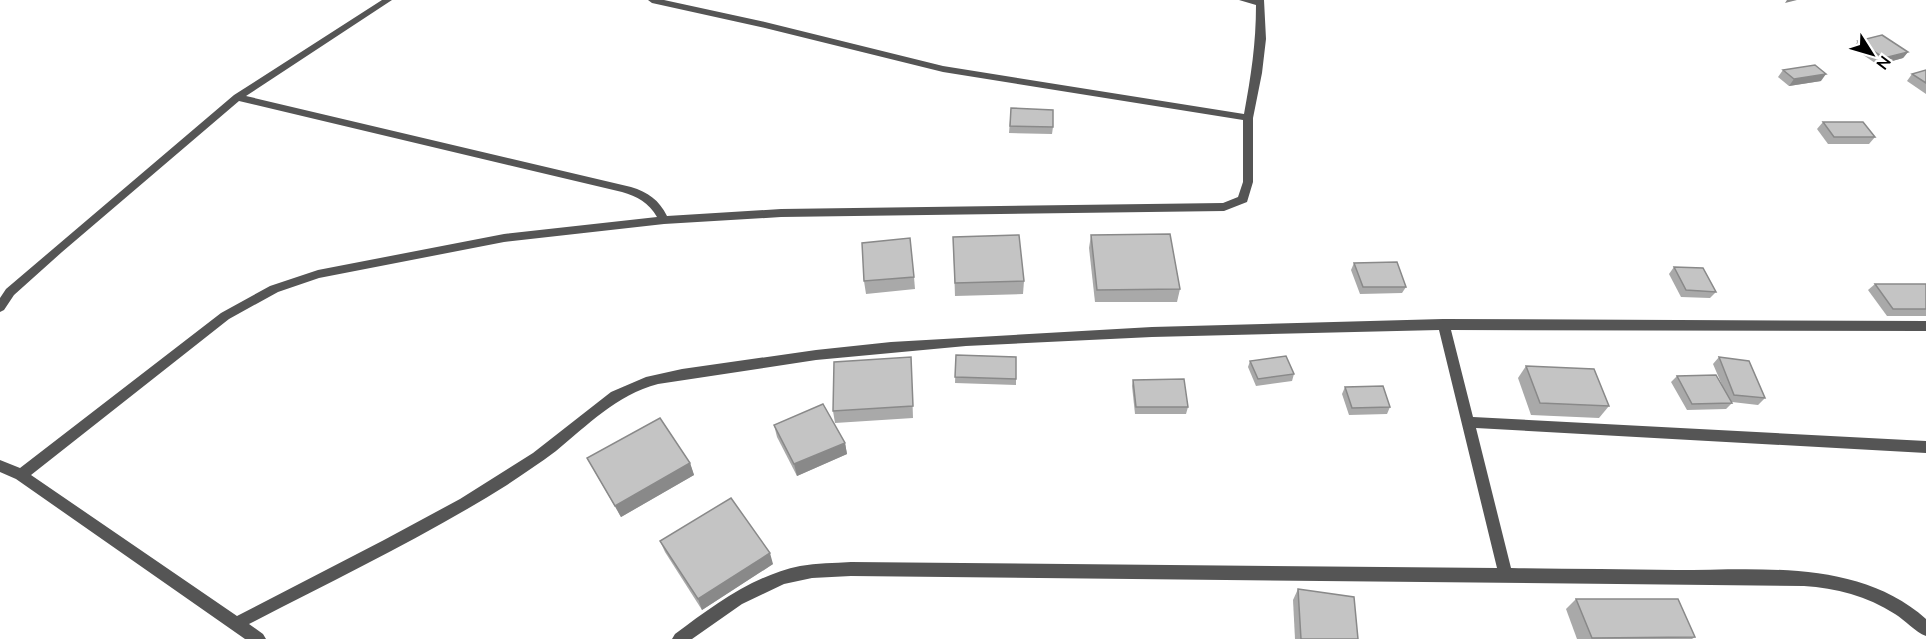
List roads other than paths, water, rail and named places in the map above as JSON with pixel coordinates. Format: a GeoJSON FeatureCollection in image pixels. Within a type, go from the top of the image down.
{"type":"FeatureCollection","features":[{"type":"Feature","properties":{"kind":"street"},"geometry":{"type":"LineString","coordinates":[[0,307],[10,292],[58,249],[237,97],[388,0]]}},
{"type":"Feature","properties":{"kind":"street"},"geometry":{"type":"LineString","coordinates":[[652,0],[943,69],[1248,118]]}},
{"type":"Feature","properties":{"kind":"street"},"geometry":{"type":"LineString","coordinates":[[21,475],[225,316],[274,289],[318,274],[504,238],[664,220],[781,213],[1224,207],[1243,200],[1246,192],[1248,118],[1258,62],[1260,1],[1243,0]]}},
{"type":"Feature","properties":{"kind":"street"},"geometry":{"type":"LineString","coordinates":[[237,97],[602,183],[640,194],[657,205],[664,220]]}},
{"type":"Feature","properties":{"kind":"street"},"geometry":{"type":"LineString","coordinates":[[235,624],[448,512],[539,456],[617,394],[645,382],[812,354],[903,346],[1253,327],[1443,324],[1926,326]]}},
{"type":"Feature","properties":{"kind":"street"},"geometry":{"type":"LineString","coordinates":[[1443,324],[1506,575]]}},
{"type":"Feature","properties":{"kind":"street"},"geometry":{"type":"LineString","coordinates":[[1468,422],[1926,447]]}},
{"type":"Feature","properties":{"kind":"street"},"geometry":{"type":"LineString","coordinates":[[0,466],[21,475],[258,639]]}},
{"type":"Feature","properties":{"kind":"street"},"geometry":{"type":"LineString","coordinates":[[681,639],[706,620],[776,580],[800,573],[851,569],[1751,577],[1835,583],[1868,593],[1896,607],[1926,629]]}}]}
